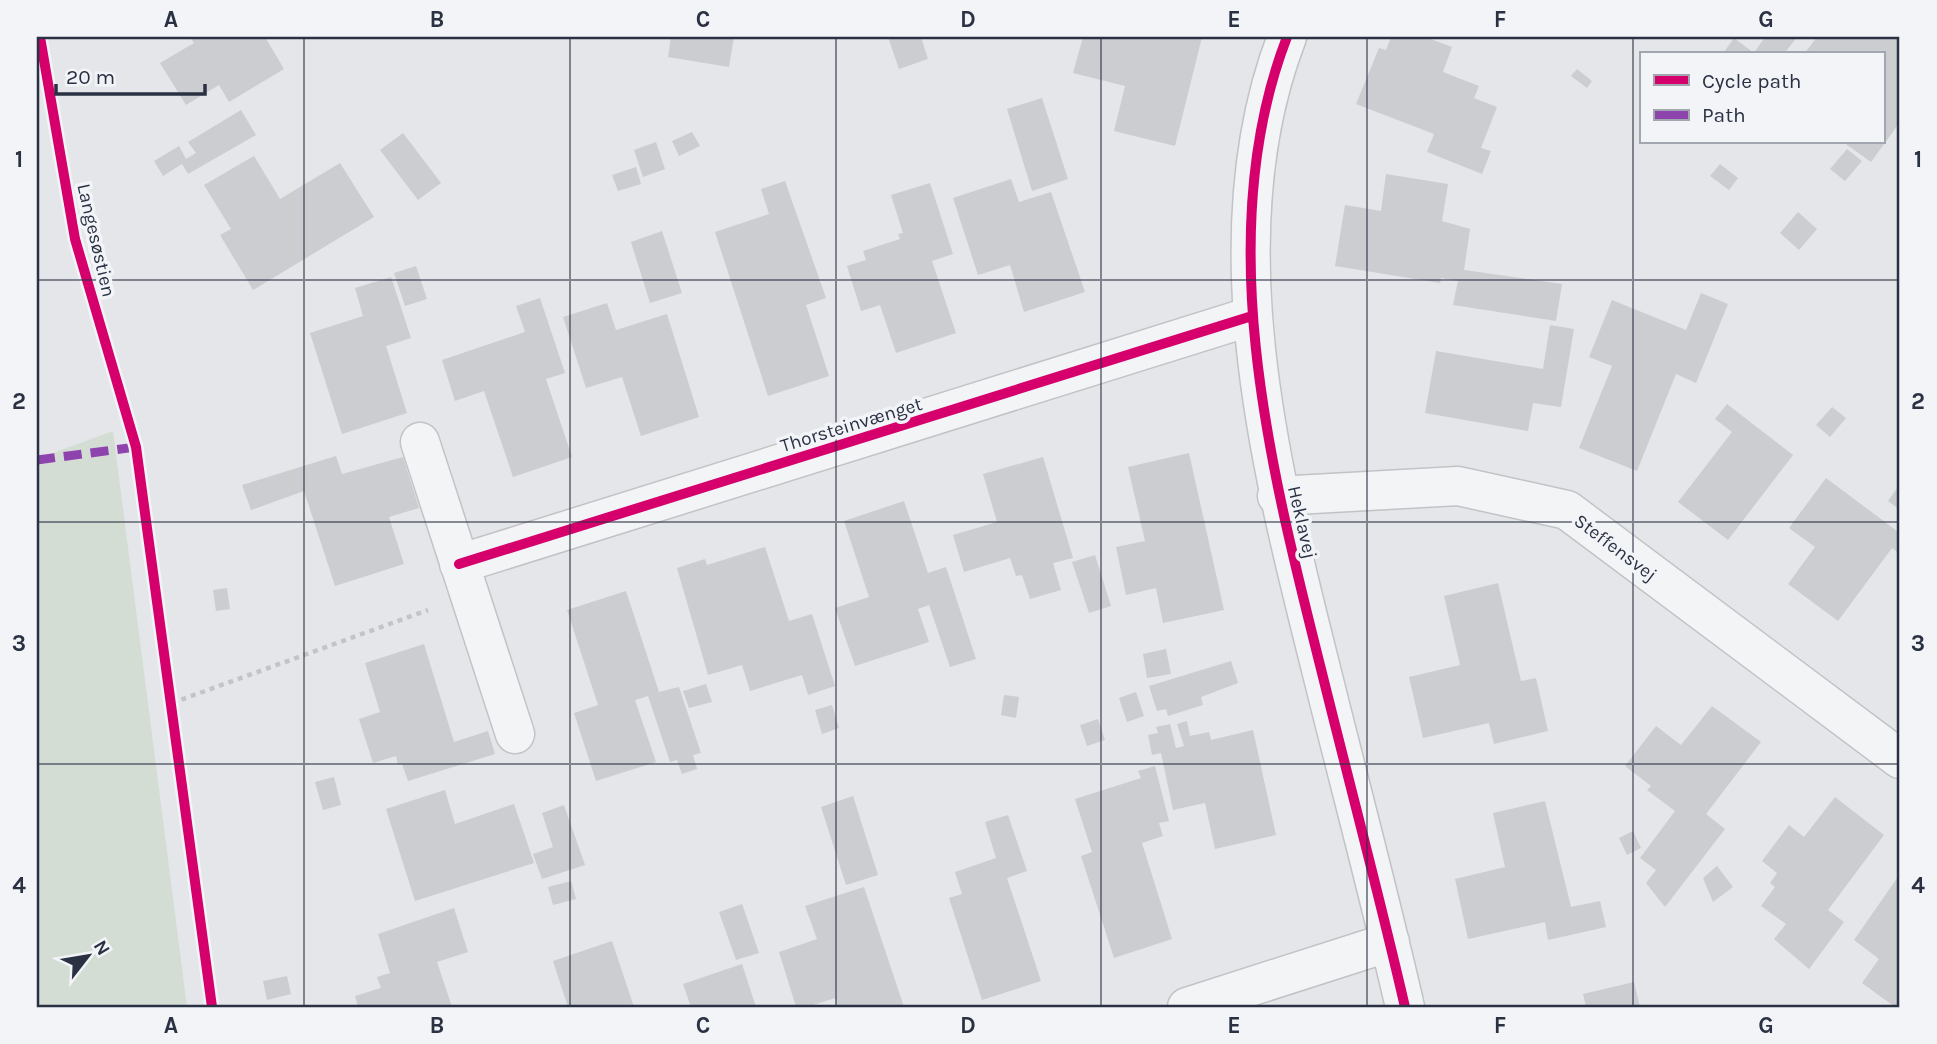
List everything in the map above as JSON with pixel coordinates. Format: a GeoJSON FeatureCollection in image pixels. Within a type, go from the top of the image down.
{"type":"FeatureCollection","features":[{"type":"Feature","properties":{"kind":"street","name":"Heklavej"},"geometry":{"type":"LineString","coordinates":[[1287,37],[1273,74],[1252,183],[1252,316],[1277,496],[1405,1007]]}},
{"type":"Feature","properties":{"kind":"street","name":"Thorsteinvænget"},"geometry":{"type":"LineString","coordinates":[[464,580],[1252,316]]}},
{"type":"Feature","properties":{"kind":"street"},"geometry":{"type":"LineString","coordinates":[[420,442],[515,734]]}},
{"type":"Feature","properties":{"kind":"street","name":"Steffensvej"},"geometry":{"type":"LineString","coordinates":[[1277,496],[1458,486],[1567,510],[1900,759]]}},
{"type":"Feature","properties":{"kind":"street"},"geometry":{"type":"LineString","coordinates":[[1187,1007],[1390,942]]}},
{"type":"Feature","properties":{"kind":"path"},"geometry":{"type":"LineString","coordinates":[[172,703],[464,580]]}},
{"type":"Feature","properties":{"kind":"path"},"geometry":{"type":"LineString","coordinates":[[170,689],[174,716]]}},
{"type":"Feature","properties":{"kind":"shaded area"},"geometry":{"type":"Polygon","coordinates":[[[113,431],[187,1007],[37,1007],[37,459],[113,431]]]}},
{"type":"Feature","properties":{"kind":"building"},"geometry":{"type":"Polygon","coordinates":[[[190,37],[265,37],[284,69],[229,102],[219,85],[186,105],[160,63],[194,43],[190,37]]]}},
{"type":"Feature","properties":{"kind":"building"},"geometry":{"type":"Polygon","coordinates":[[[671,37],[734,37],[729,67],[668,57],[671,37]]]}},
{"type":"Feature","properties":{"kind":"building"},"geometry":{"type":"Polygon","coordinates":[[[888,37],[921,37],[928,59],[899,69],[888,37]]]}},
{"type":"Feature","properties":{"kind":"building"},"geometry":{"type":"Polygon","coordinates":[[[1083,37],[1202,37],[1175,146],[1114,131],[1125,86],[1073,73],[1083,37]]]}},
{"type":"Feature","properties":{"kind":"building"},"geometry":{"type":"Polygon","coordinates":[[[1391,37],[1425,37],[1452,47],[1443,72],[1479,86],[1474,98],[1497,107],[1481,148],[1491,151],[1482,174],[1427,152],[1434,134],[1356,104],[1379,48],[1386,50],[1391,37]]]}},
{"type":"Feature","properties":{"kind":"building"},"geometry":{"type":"Polygon","coordinates":[[[1765,37],[1797,37],[1786,52],[1755,52],[1765,37]]]}},
{"type":"Feature","properties":{"kind":"building"},"geometry":{"type":"Polygon","coordinates":[[[1817,37],[1900,37],[1900,122],[1871,162],[1846,144],[1884,144],[1884,52],[1806,52],[1817,37]]]}},
{"type":"Feature","properties":{"kind":"building"},"geometry":{"type":"Polygon","coordinates":[[[1734,38],[1753,52],[1724,52],[1734,38]]]}},
{"type":"Feature","properties":{"kind":"building"},"geometry":{"type":"Polygon","coordinates":[[[1577,69],[1592,81],[1587,88],[1571,76],[1577,69]]]}},
{"type":"Feature","properties":{"kind":"building"},"geometry":{"type":"Polygon","coordinates":[[[1042,98],[1068,179],[1032,191],[1007,109],[1042,98]]]}},
{"type":"Feature","properties":{"kind":"building"},"geometry":{"type":"Polygon","coordinates":[[[241,110],[256,135],[188,174],[182,164],[163,176],[154,161],[179,146],[186,159],[196,153],[188,142],[241,110]]]}},
{"type":"Feature","properties":{"kind":"building"},"geometry":{"type":"Polygon","coordinates":[[[692,132],[700,146],[679,156],[672,141],[692,132]]]}},
{"type":"Feature","properties":{"kind":"building"},"geometry":{"type":"Polygon","coordinates":[[[403,133],[441,183],[418,200],[380,150],[403,133]]]}},
{"type":"Feature","properties":{"kind":"building"},"geometry":{"type":"Polygon","coordinates":[[[656,142],[665,169],[643,177],[634,150],[656,142]]]}},
{"type":"Feature","properties":{"kind":"building"},"geometry":{"type":"Polygon","coordinates":[[[1847,149],[1862,161],[1845,181],[1830,169],[1847,149]]]}},
{"type":"Feature","properties":{"kind":"building"},"geometry":{"type":"Polygon","coordinates":[[[254,156],[280,199],[340,163],[374,217],[253,290],[220,235],[231,229],[204,185],[254,156]]]}},
{"type":"Feature","properties":{"kind":"building"},"geometry":{"type":"Polygon","coordinates":[[[1720,164],[1738,178],[1729,190],[1710,176],[1720,164]]]}},
{"type":"Feature","properties":{"kind":"building"},"geometry":{"type":"Polygon","coordinates":[[[636,167],[641,184],[618,191],[612,175],[636,167]]]}},
{"type":"Feature","properties":{"kind":"building"},"geometry":{"type":"Polygon","coordinates":[[[1386,174],[1448,184],[1442,221],[1470,229],[1464,270],[1562,284],[1556,321],[1453,305],[1458,281],[1441,278],[1440,283],[1335,266],[1345,205],[1381,211],[1386,174]]]}},
{"type":"Feature","properties":{"kind":"building"},"geometry":{"type":"Polygon","coordinates":[[[1011,179],[1019,202],[1051,192],[1085,292],[1024,312],[1010,265],[978,275],[953,198],[1011,179]]]}},
{"type":"Feature","properties":{"kind":"building"},"geometry":{"type":"Polygon","coordinates":[[[785,181],[826,298],[806,305],[829,376],[768,396],[715,232],[769,214],[761,189],[785,181]]]}},
{"type":"Feature","properties":{"kind":"building"},"geometry":{"type":"Polygon","coordinates":[[[930,183],[953,254],[932,261],[956,333],[896,353],[880,305],[861,311],[847,266],[866,260],[863,251],[900,239],[898,234],[903,233],[891,195],[930,183]]]}},
{"type":"Feature","properties":{"kind":"building"},"geometry":{"type":"Polygon","coordinates":[[[1798,212],[1817,229],[1799,250],[1780,233],[1798,212]]]}},
{"type":"Feature","properties":{"kind":"building"},"geometry":{"type":"Polygon","coordinates":[[[662,231],[682,293],[650,303],[631,242],[662,231]]]}},
{"type":"Feature","properties":{"kind":"building"},"geometry":{"type":"Polygon","coordinates":[[[416,266],[427,299],[405,306],[394,273],[416,266]]]}},
{"type":"Feature","properties":{"kind":"building"},"geometry":{"type":"Polygon","coordinates":[[[391,277],[411,338],[386,346],[407,413],[342,434],[310,333],[363,316],[355,288],[391,277]]]}},
{"type":"Feature","properties":{"kind":"building"},"geometry":{"type":"Polygon","coordinates":[[[1701,293],[1728,304],[1696,383],[1676,374],[1637,471],[1579,448],[1612,366],[1589,357],[1612,300],[1686,330],[1701,293]]]}},
{"type":"Feature","properties":{"kind":"building"},"geometry":{"type":"Polygon","coordinates":[[[540,298],[565,373],[546,379],[572,457],[513,477],[484,391],[455,401],[442,360],[525,332],[516,306],[540,298]]]}},
{"type":"Feature","properties":{"kind":"building"},"geometry":{"type":"Polygon","coordinates":[[[607,303],[616,330],[667,314],[699,417],[641,436],[622,377],[586,388],[563,317],[607,303]]]}},
{"type":"Feature","properties":{"kind":"building"},"geometry":{"type":"Polygon","coordinates":[[[1550,325],[1574,329],[1561,407],[1533,403],[1528,431],[1425,413],[1436,351],[1543,369],[1550,325]]]}},
{"type":"Feature","properties":{"kind":"building"},"geometry":{"type":"Polygon","coordinates":[[[1727,404],[1793,455],[1728,540],[1678,502],[1732,432],[1715,419],[1727,404]]]}},
{"type":"Feature","properties":{"kind":"building"},"geometry":{"type":"Polygon","coordinates":[[[1832,407],[1846,418],[1830,437],[1816,425],[1832,407]]]}},
{"type":"Feature","properties":{"kind":"building"},"geometry":{"type":"Polygon","coordinates":[[[1189,453],[1224,610],[1163,623],[1156,588],[1126,595],[1116,547],[1145,541],[1128,467],[1189,453]]]}},
{"type":"Feature","properties":{"kind":"building"},"geometry":{"type":"Polygon","coordinates":[[[336,456],[342,474],[403,457],[419,508],[389,517],[404,564],[335,586],[304,491],[251,510],[242,485],[336,456]]]}},
{"type":"Feature","properties":{"kind":"building"},"geometry":{"type":"Polygon","coordinates":[[[1043,457],[1073,558],[1053,563],[1061,590],[1030,599],[1022,575],[1016,576],[1010,558],[964,572],[953,535],[997,522],[983,474],[1043,457]]]}},
{"type":"Feature","properties":{"kind":"building"},"geometry":{"type":"Polygon","coordinates":[[[1826,478],[1897,531],[1900,526],[1900,554],[1892,548],[1838,621],[1788,584],[1815,547],[1789,528],[1826,478]]]}},
{"type":"Feature","properties":{"kind":"building"},"geometry":{"type":"Polygon","coordinates":[[[1900,484],[1900,510],[1888,501],[1900,484]]]}},
{"type":"Feature","properties":{"kind":"building"},"geometry":{"type":"Polygon","coordinates":[[[904,501],[928,573],[946,567],[976,659],[950,667],[929,605],[918,609],[929,642],[855,666],[835,608],[869,597],[844,521],[904,501]]]}},
{"type":"Feature","properties":{"kind":"building"},"geometry":{"type":"Polygon","coordinates":[[[765,547],[789,621],[812,614],[835,686],[808,695],[802,675],[750,691],[742,665],[708,675],[677,568],[705,559],[707,565],[765,547]]]}},
{"type":"Feature","properties":{"kind":"building"},"geometry":{"type":"Polygon","coordinates":[[[1095,555],[1111,606],[1089,613],[1072,562],[1095,555]]]}},
{"type":"Feature","properties":{"kind":"building"},"geometry":{"type":"Polygon","coordinates":[[[1498,583],[1521,681],[1536,678],[1548,731],[1494,744],[1489,723],[1423,738],[1409,677],[1460,665],[1444,596],[1498,583]]]}},
{"type":"Feature","properties":{"kind":"building"},"geometry":{"type":"Polygon","coordinates":[[[227,588],[230,609],[216,611],[213,590],[227,588]]]}},
{"type":"Feature","properties":{"kind":"building"},"geometry":{"type":"Polygon","coordinates":[[[626,591],[659,692],[679,687],[701,753],[693,755],[697,769],[682,774],[677,760],[670,762],[648,696],[635,700],[656,762],[596,781],[574,713],[598,705],[567,610],[626,591]]]}},
{"type":"Feature","properties":{"kind":"building"},"geometry":{"type":"Polygon","coordinates":[[[424,644],[454,742],[488,731],[495,754],[408,781],[396,756],[373,763],[359,719],[380,712],[365,663],[424,644]]]}},
{"type":"Feature","properties":{"kind":"building"},"geometry":{"type":"Polygon","coordinates":[[[1166,649],[1171,674],[1147,678],[1143,654],[1166,649]]]}},
{"type":"Feature","properties":{"kind":"building"},"geometry":{"type":"Polygon","coordinates":[[[1231,661],[1238,683],[1201,697],[1203,705],[1168,716],[1166,709],[1157,711],[1149,686],[1231,661]]]}},
{"type":"Feature","properties":{"kind":"building"},"geometry":{"type":"Polygon","coordinates":[[[706,684],[712,702],[689,708],[683,691],[706,684]]]}},
{"type":"Feature","properties":{"kind":"building"},"geometry":{"type":"Polygon","coordinates":[[[1136,692],[1144,716],[1127,722],[1119,698],[1136,692]]]}},
{"type":"Feature","properties":{"kind":"building"},"geometry":{"type":"Polygon","coordinates":[[[1004,695],[1019,697],[1016,718],[1001,715],[1004,695]]]}},
{"type":"Feature","properties":{"kind":"building"},"geometry":{"type":"Polygon","coordinates":[[[832,705],[839,728],[822,734],[815,710],[832,705]]]}},
{"type":"Feature","properties":{"kind":"building"},"geometry":{"type":"Polygon","coordinates":[[[1712,706],[1761,742],[1706,814],[1725,829],[1665,907],[1646,883],[1656,870],[1640,858],[1675,811],[1647,790],[1651,786],[1625,766],[1656,726],[1681,745],[1712,706]]]}},
{"type":"Feature","properties":{"kind":"building"},"geometry":{"type":"Polygon","coordinates":[[[1098,719],[1105,740],[1087,746],[1080,725],[1098,719]]]}},
{"type":"Feature","properties":{"kind":"building"},"geometry":{"type":"Polygon","coordinates":[[[1187,721],[1190,736],[1209,732],[1211,740],[1253,730],[1276,835],[1215,849],[1205,803],[1173,810],[1161,753],[1152,755],[1148,735],[1158,733],[1156,727],[1170,724],[1176,748],[1184,746],[1177,724],[1187,721]]]}},
{"type":"Feature","properties":{"kind":"building"},"geometry":{"type":"Polygon","coordinates":[[[1155,766],[1169,821],[1159,823],[1163,836],[1142,843],[1172,939],[1114,958],[1081,856],[1092,852],[1075,799],[1141,778],[1138,771],[1155,766]]]}},
{"type":"Feature","properties":{"kind":"building"},"geometry":{"type":"Polygon","coordinates":[[[334,777],[341,805],[323,810],[315,782],[334,777]]]}},
{"type":"Feature","properties":{"kind":"building"},"geometry":{"type":"Polygon","coordinates":[[[445,790],[455,824],[514,804],[534,863],[415,901],[386,809],[445,790]]]}},
{"type":"Feature","properties":{"kind":"building"},"geometry":{"type":"Polygon","coordinates":[[[853,796],[878,875],[846,885],[821,807],[853,796]]]}},
{"type":"Feature","properties":{"kind":"building"},"geometry":{"type":"Polygon","coordinates":[[[1835,797],[1884,835],[1828,910],[1844,922],[1809,969],[1774,939],[1786,924],[1761,906],[1775,887],[1770,883],[1777,873],[1762,861],[1789,825],[1804,837],[1835,797]]]}},
{"type":"Feature","properties":{"kind":"building"},"geometry":{"type":"Polygon","coordinates":[[[1545,801],[1571,907],[1600,901],[1606,927],[1548,940],[1545,922],[1468,939],[1455,879],[1505,867],[1493,813],[1545,801]]]}},
{"type":"Feature","properties":{"kind":"building"},"geometry":{"type":"Polygon","coordinates":[[[564,805],[585,865],[542,879],[533,854],[553,847],[542,813],[564,805]]]}},
{"type":"Feature","properties":{"kind":"building"},"geometry":{"type":"Polygon","coordinates":[[[1008,815],[1027,871],[1007,878],[1041,981],[982,1000],[949,898],[962,894],[955,872],[996,858],[985,822],[1008,815]]]}},
{"type":"Feature","properties":{"kind":"building"},"geometry":{"type":"Polygon","coordinates":[[[1633,831],[1641,848],[1627,855],[1619,838],[1633,831]]]}},
{"type":"Feature","properties":{"kind":"building"},"geometry":{"type":"Polygon","coordinates":[[[1717,866],[1733,887],[1713,902],[1703,878],[1717,866]]]}},
{"type":"Feature","properties":{"kind":"building"},"geometry":{"type":"Polygon","coordinates":[[[1900,874],[1900,1007],[1895,1007],[1862,983],[1879,959],[1854,940],[1900,874]]]}},
{"type":"Feature","properties":{"kind":"building"},"geometry":{"type":"Polygon","coordinates":[[[571,881],[576,899],[553,905],[548,887],[571,881]]]}},
{"type":"Feature","properties":{"kind":"building"},"geometry":{"type":"Polygon","coordinates":[[[864,887],[904,1007],[838,1007],[835,998],[807,1007],[796,1007],[779,952],[817,939],[805,906],[864,887]]]}},
{"type":"Feature","properties":{"kind":"building"},"geometry":{"type":"Polygon","coordinates":[[[742,904],[759,953],[736,960],[719,912],[742,904]]]}},
{"type":"Feature","properties":{"kind":"building"},"geometry":{"type":"Polygon","coordinates":[[[454,908],[468,952],[437,962],[452,1007],[358,1007],[355,996],[381,988],[377,977],[390,973],[378,934],[454,908]]]}},
{"type":"Feature","properties":{"kind":"building"},"geometry":{"type":"Polygon","coordinates":[[[612,941],[634,1007],[568,1007],[553,961],[612,941]]]}},
{"type":"Feature","properties":{"kind":"building"},"geometry":{"type":"Polygon","coordinates":[[[742,964],[756,1007],[691,1007],[683,984],[742,964]]]}},
{"type":"Feature","properties":{"kind":"building"},"geometry":{"type":"Polygon","coordinates":[[[287,976],[291,994],[267,1000],[263,981],[287,976]]]}},
{"type":"Feature","properties":{"kind":"building"},"geometry":{"type":"Polygon","coordinates":[[[1634,982],[1640,1007],[1586,1007],[1583,994],[1634,982]]]}},
{"type":"Feature","properties":{"kind":"marked path"},"geometry":{"type":"LineString","coordinates":[[37,460],[136,447]]}},
{"type":"Feature","properties":{"kind":"cycle path","name":"Langesøstien"},"geometry":{"type":"LineString","coordinates":[[40,37],[75,239],[136,447],[212,1007]]}},
{"type":"Feature","properties":{"kind":"cycle path"},"geometry":{"type":"LineString","coordinates":[[1287,37],[1264,113],[1253,192],[1251,272],[1256,353],[1284,514],[1405,1007]]}},
{"type":"Feature","properties":{"kind":"cycle path"},"geometry":{"type":"LineString","coordinates":[[459,564],[1252,316]]}}]}
